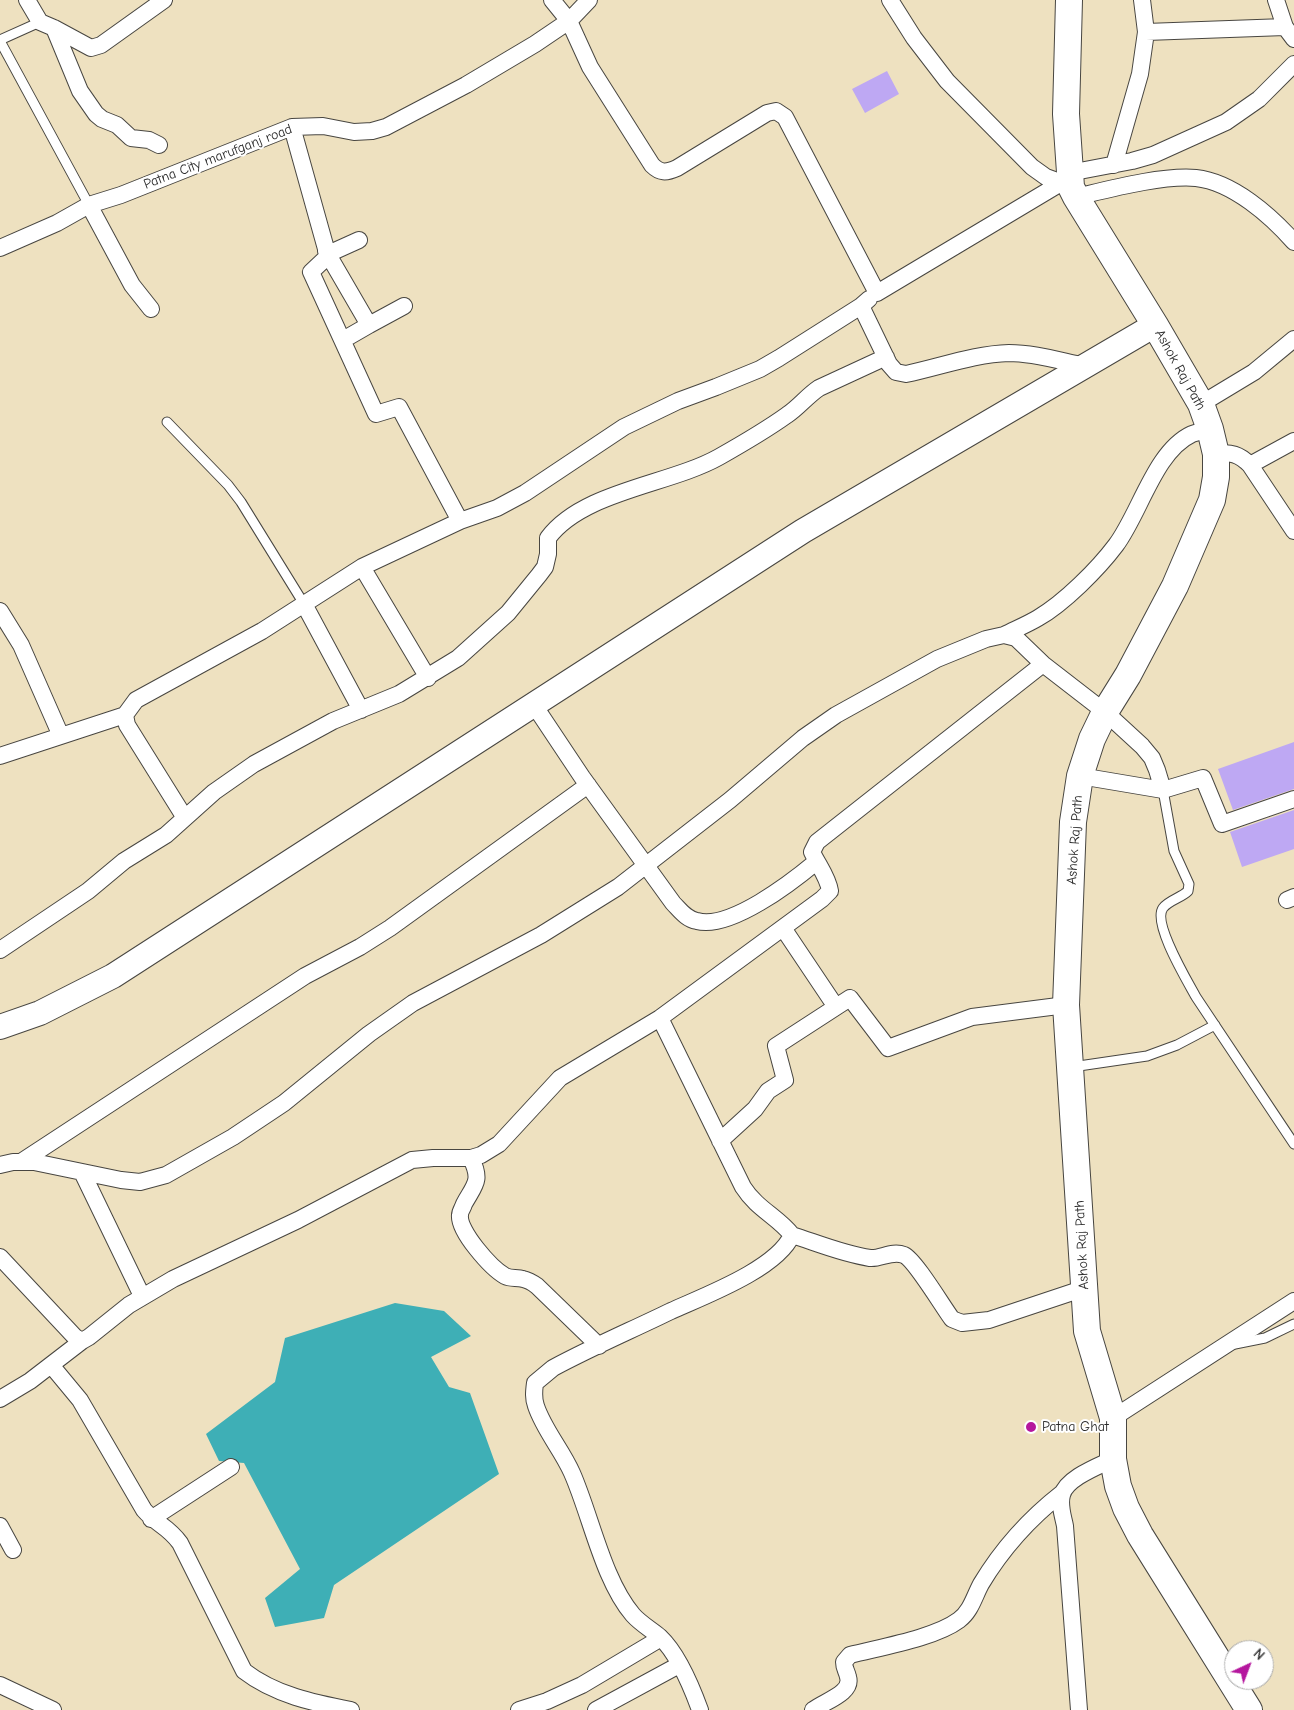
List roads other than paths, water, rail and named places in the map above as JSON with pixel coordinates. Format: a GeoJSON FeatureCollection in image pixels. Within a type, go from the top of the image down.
{"type":"FeatureCollection","features":[{"type":"Feature","properties":{"kind":"main road","name":"Ashok Raj Path"},"geometry":{"type":"LineString","coordinates":[[1069,0],[1066,114],[1069,185],[1202,404],[1216,454],[1216,477],[1212,500],[1175,586],[1128,674],[1105,712],[1092,740],[1080,776],[1073,822],[1066,1005],[1087,1331],[1113,1418],[1113,1459],[1118,1486],[1126,1508],[1140,1535],[1248,1710]]}},
{"type":"Feature","properties":{"kind":"main road"},"geometry":{"type":"LineString","coordinates":[[1,1027],[40,1013],[113,976],[803,531],[1155,325]]}},
{"type":"Feature","properties":{"kind":"street"},"geometry":{"type":"LineString","coordinates":[[27,0],[47,25],[78,85],[96,114],[102,119],[117,125],[131,138],[150,140],[159,145]]}},
{"type":"Feature","properties":{"kind":"street"},"geometry":{"type":"LineString","coordinates":[[47,25],[91,48],[101,45],[164,0]]}},
{"type":"Feature","properties":{"kind":"street"},"geometry":{"type":"LineString","coordinates":[[552,0],[569,21],[590,67],[658,171],[668,172],[677,168],[768,113],[776,111],[785,117],[877,293]]}},
{"type":"Feature","properties":{"kind":"street","name":"Patna City marufganj road"},"geometry":{"type":"LineString","coordinates":[[0,248],[57,223],[89,205],[122,195],[292,127],[323,126],[354,132],[372,131],[386,127],[466,85],[535,44],[569,21],[589,0]]}},
{"type":"Feature","properties":{"kind":"street"},"geometry":{"type":"LineString","coordinates":[[890,0],[914,38],[947,82],[1032,167],[1046,177],[1069,185],[1138,184],[1197,178],[1219,185],[1242,197],[1269,216],[1294,242]]}},
{"type":"Feature","properties":{"kind":"street"},"geometry":{"type":"LineString","coordinates":[[1114,165],[1140,74],[1146,32],[1142,0]]}},
{"type":"Feature","properties":{"kind":"street"},"geometry":{"type":"LineString","coordinates":[[1146,32],[1290,33],[1276,0]]}},
{"type":"Feature","properties":{"kind":"street"},"geometry":{"type":"LineString","coordinates":[[0,756],[125,714],[136,700],[262,631],[362,567],[460,521],[497,508],[526,494],[624,427],[678,401],[716,388],[760,369],[861,306],[877,293],[1069,185],[1114,165],[1152,155],[1226,122],[1259,99],[1294,64]]}},
{"type":"Feature","properties":{"kind":"street"},"geometry":{"type":"LineString","coordinates":[[292,127],[327,252],[369,325]]}},
{"type":"Feature","properties":{"kind":"street"},"geometry":{"type":"LineString","coordinates":[[89,205],[132,285],[150,309]]}},
{"type":"Feature","properties":{"kind":"street"},"geometry":{"type":"LineString","coordinates":[[327,252],[359,240]]}},
{"type":"Feature","properties":{"kind":"street"},"geometry":{"type":"LineString","coordinates":[[327,252],[328,256],[311,272],[376,414],[399,407],[460,521]]}},
{"type":"Feature","properties":{"kind":"street"},"geometry":{"type":"LineString","coordinates":[[343,340],[404,306]]}},
{"type":"Feature","properties":{"kind":"street"},"geometry":{"type":"LineString","coordinates":[[861,306],[886,357],[896,372],[906,374],[1008,353],[1038,356],[1085,366]]}},
{"type":"Feature","properties":{"kind":"street"},"geometry":{"type":"LineString","coordinates":[[1202,404],[1254,372],[1294,339]]}},
{"type":"Feature","properties":{"kind":"street"},"geometry":{"type":"LineString","coordinates":[[0,950],[88,891],[124,861],[166,835],[214,792],[254,764],[333,721],[392,698],[428,678],[472,646],[508,613],[539,575],[545,566],[548,554],[548,538],[561,524],[600,502],[714,460],[789,414],[810,394],[886,357]]}},
{"type":"Feature","properties":{"kind":"street"},"geometry":{"type":"LineString","coordinates":[[0,1165],[21,1162],[48,1164],[121,1180],[140,1182],[184,1166],[284,1102],[369,1034],[413,1003],[549,930],[618,887],[730,800],[803,738],[828,720],[937,659],[986,639],[1004,635],[1038,618],[1089,574],[1115,546],[1125,532],[1167,454],[1192,434],[1210,428]]}},
{"type":"Feature","properties":{"kind":"street"},"geometry":{"type":"LineString","coordinates":[[1250,465],[1292,444]]}},
{"type":"Feature","properties":{"kind":"street"},"geometry":{"type":"LineString","coordinates":[[1216,454],[1230,452],[1243,458],[1250,465],[1294,531]]}},
{"type":"Feature","properties":{"kind":"street"},"geometry":{"type":"LineString","coordinates":[[362,567],[428,678]]}},
{"type":"Feature","properties":{"kind":"street"},"geometry":{"type":"LineString","coordinates":[[304,604],[361,710]]}},
{"type":"Feature","properties":{"kind":"street"},"geometry":{"type":"LineString","coordinates":[[0,611],[24,652],[61,736]]}},
{"type":"Feature","properties":{"kind":"street"},"geometry":{"type":"LineString","coordinates":[[1004,635],[1016,638],[1043,664],[1133,736],[1152,758],[1164,790]]}},
{"type":"Feature","properties":{"kind":"street"},"geometry":{"type":"LineString","coordinates":[[0,1399],[30,1381],[142,1296],[173,1279],[298,1220],[412,1160],[471,1158],[481,1155],[499,1144],[548,1089],[565,1074],[660,1018],[822,900],[830,891],[829,882],[812,852],[817,842],[1043,664]]}},
{"type":"Feature","properties":{"kind":"street"},"geometry":{"type":"LineString","coordinates":[[534,705],[588,785],[646,865],[682,913],[691,920],[699,922],[720,919],[745,911],[776,893],[816,862]]}},
{"type":"Feature","properties":{"kind":"street"},"geometry":{"type":"LineString","coordinates":[[125,714],[127,725],[134,739],[185,818]]}},
{"type":"Feature","properties":{"kind":"street"},"geometry":{"type":"LineString","coordinates":[[1080,776],[1164,790],[1203,778],[1222,824],[1294,799]]}},
{"type":"Feature","properties":{"kind":"street"},"geometry":{"type":"LineString","coordinates":[[21,1162],[305,976],[385,932],[588,785]]}},
{"type":"Feature","properties":{"kind":"street"},"geometry":{"type":"LineString","coordinates":[[783,928],[836,1007]]}},
{"type":"Feature","properties":{"kind":"street"},"geometry":{"type":"LineString","coordinates":[[720,1141],[756,1109],[768,1091],[785,1080],[776,1046],[850,998],[888,1048],[972,1017],[1066,1005]]}},
{"type":"Feature","properties":{"kind":"street"},"geometry":{"type":"LineString","coordinates":[[660,1018],[749,1196],[759,1207],[788,1229],[792,1235],[860,1256],[873,1258],[894,1253],[904,1255],[914,1264],[952,1319],[962,1324],[989,1320],[1085,1288]]}},
{"type":"Feature","properties":{"kind":"street"},"geometry":{"type":"LineString","coordinates":[[471,1158],[478,1179],[460,1214],[460,1222],[465,1233],[476,1249],[504,1276],[526,1279],[537,1286],[599,1346]]}},
{"type":"Feature","properties":{"kind":"street"},"geometry":{"type":"LineString","coordinates":[[82,1172],[142,1296]]}},
{"type":"Feature","properties":{"kind":"street"},"geometry":{"type":"LineString","coordinates":[[700,1710],[692,1689],[679,1665],[661,1638],[634,1616],[607,1569],[571,1470],[551,1438],[536,1406],[535,1383],[543,1375],[567,1360],[741,1278],[782,1251],[792,1235]]}},
{"type":"Feature","properties":{"kind":"street"},"geometry":{"type":"LineString","coordinates":[[0,1257],[75,1337],[82,1341]]}},
{"type":"Feature","properties":{"kind":"street"},"geometry":{"type":"LineString","coordinates":[[1113,1418],[1294,1301]]}},
{"type":"Feature","properties":{"kind":"street"},"geometry":{"type":"LineString","coordinates":[[51,1364],[80,1400],[144,1510],[151,1519],[172,1532],[180,1542],[244,1671],[264,1684],[286,1694],[351,1710]]}},
{"type":"Feature","properties":{"kind":"street"},"geometry":{"type":"LineString","coordinates":[[813,1710],[843,1693],[848,1688],[849,1678],[844,1670],[844,1662],[850,1655],[924,1636],[947,1628],[960,1619],[968,1611],[981,1584],[1014,1538],[1039,1511],[1062,1493],[1067,1484],[1113,1459]]}},
{"type":"Feature","properties":{"kind":"street"},"geometry":{"type":"LineString","coordinates":[[151,1519],[230,1467]]}},
{"type":"Feature","properties":{"kind":"street"},"geometry":{"type":"LineString","coordinates":[[1062,1493],[1061,1504],[1065,1526],[1079,1710]]}},
{"type":"Feature","properties":{"kind":"street"},"geometry":{"type":"LineString","coordinates":[[0,1526],[14,1550]]}},
{"type":"Feature","properties":{"kind":"street"},"geometry":{"type":"LineString","coordinates":[[518,1710],[547,1701],[582,1685],[661,1638]]}},
{"type":"Feature","properties":{"kind":"street"},"geometry":{"type":"LineString","coordinates":[[596,1710],[679,1665]]}},
{"type":"Feature","properties":{"kind":"street"},"geometry":{"type":"LineString","coordinates":[[0,1685],[54,1710]]}},
{"type":"Feature","properties":{"kind":"lane"},"geometry":{"type":"LineString","coordinates":[[47,25],[0,40],[89,205]]}},
{"type":"Feature","properties":{"kind":"lane"},"geometry":{"type":"LineString","coordinates":[[167,422],[228,486],[304,604]]}},
{"type":"Feature","properties":{"kind":"lane"},"geometry":{"type":"LineString","coordinates":[[1164,790],[1174,851],[1189,884],[1188,891],[1168,903],[1161,910],[1161,918],[1170,947],[1184,975],[1215,1025],[1294,1144]]}},
{"type":"Feature","properties":{"kind":"lane"},"geometry":{"type":"LineString","coordinates":[[1071,1067],[1147,1056],[1177,1045],[1215,1025]]}},
{"type":"Feature","properties":{"kind":"lane"},"geometry":{"type":"LineString","coordinates":[[1225,1346],[1265,1338],[1294,1324]]}},
{"type":"Feature","properties":{"kind":"water"},"geometry":{"type":"Polygon","coordinates":[[[395,1303],[444,1311],[471,1336],[431,1357],[449,1387],[470,1393],[499,1474],[334,1585],[324,1618],[275,1627],[265,1598],[300,1569],[244,1463],[219,1461],[206,1434],[275,1382],[285,1338],[395,1303]]]}},
{"type":"Feature","properties":{"kind":"place","name":"Patna Ghat"},"geometry":{"type":"Point","coordinates":[1031,1427]}}]}
